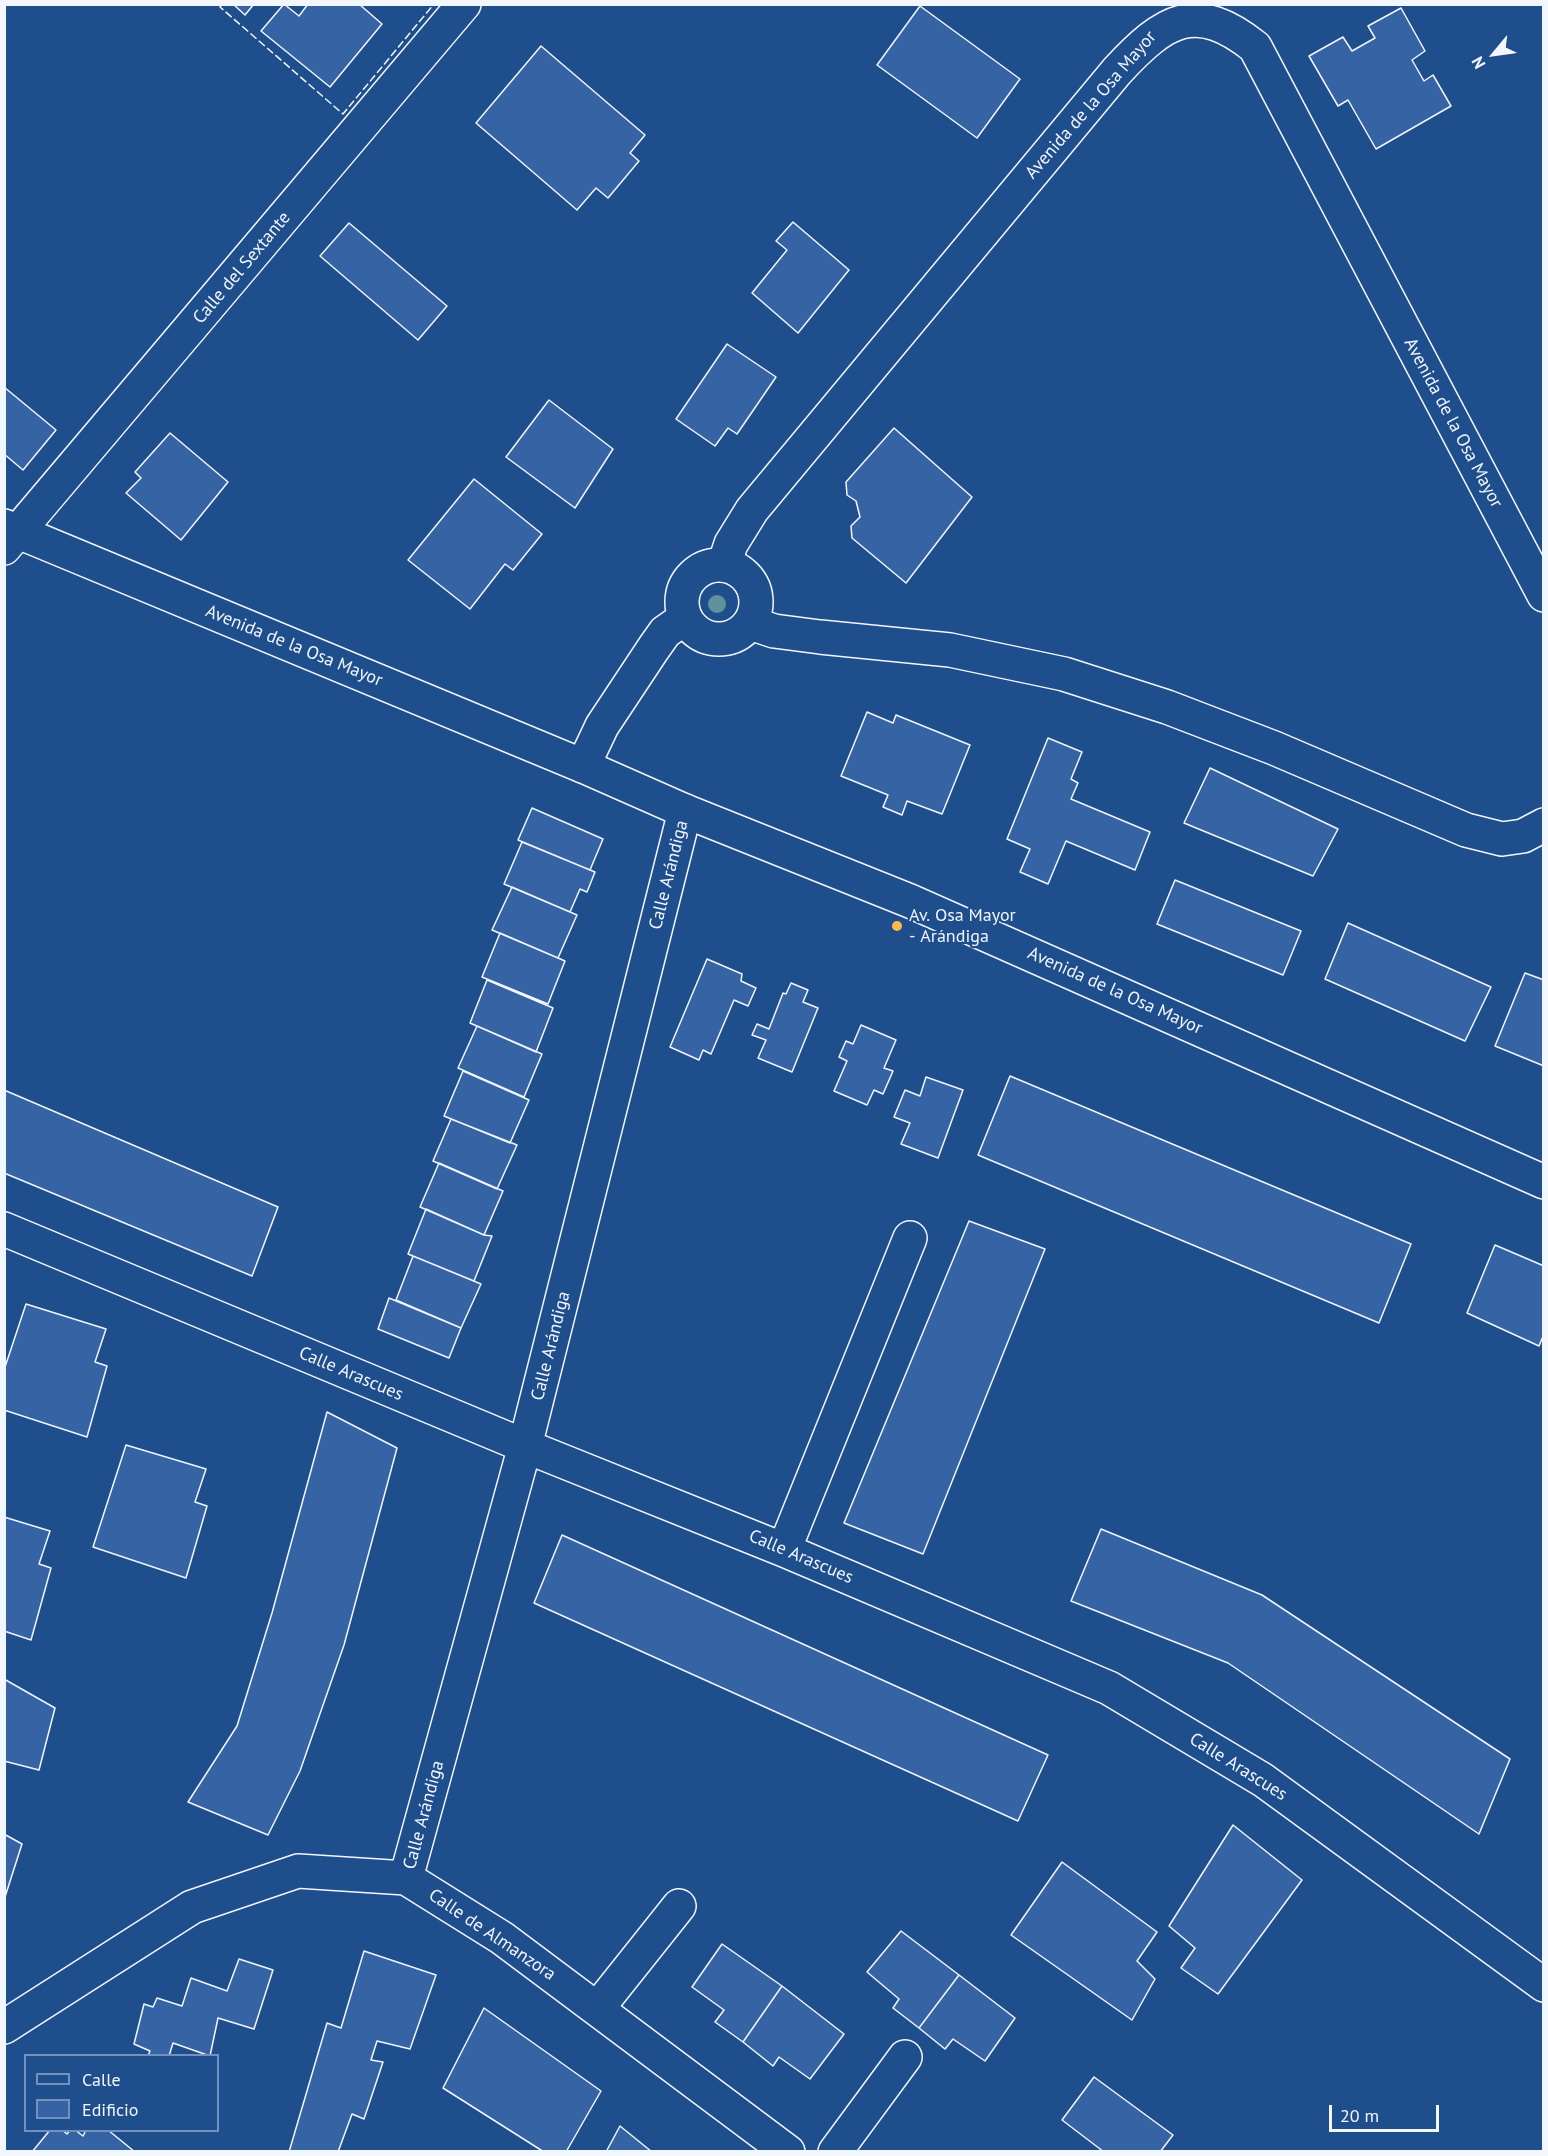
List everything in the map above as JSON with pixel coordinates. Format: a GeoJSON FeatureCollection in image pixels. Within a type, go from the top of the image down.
{"type":"FeatureCollection","features":[{"type":"Feature","properties":{"kind":"street","name":"Calle del Sextante"},"geometry":{"type":"LineString","coordinates":[[9,535],[464,4]]}},
{"type":"Feature","properties":{"kind":"street","name":"Avenida de la Osa Mayor"},"geometry":{"type":"LineString","coordinates":[[724,565],[731,544],[752,510],[1117,71],[1167,18],[1183,8],[1200,5],[1225,14],[1241,28],[1255,47],[1544,595]]}},
{"type":"Feature","properties":{"kind":"street","name":"Avenida de la Osa Mayor"},"geometry":{"type":"LineString","coordinates":[[9,535],[583,766],[685,812],[910,901],[1544,1182]]}},
{"type":"Feature","properties":{"kind":"street"},"geometry":{"type":"LineString","coordinates":[[713,565],[724,565],[746,576],[753,587],[756,599],[755,612],[750,623],[741,633],[729,638],[716,639],[704,636],[693,629],[685,618],[682,596],[686,585],[702,569],[713,565]]}},
{"type":"Feature","properties":{"kind":"street"},"geometry":{"type":"LineString","coordinates":[[583,766],[602,726],[652,649],[665,632],[685,618]]}},
{"type":"Feature","properties":{"kind":"street"},"geometry":{"type":"LineString","coordinates":[[750,623],[774,631],[950,650],[1064,674],[1167,707],[1274,748],[1466,831],[1502,839],[1522,836],[1544,825]]}},
{"type":"Feature","properties":{"kind":"street","name":"Calle Arándiga"},"geometry":{"type":"LineString","coordinates":[[406,1878],[525,1446],[685,812]]}},
{"type":"Feature","properties":{"kind":"street","name":"Calle Arascues"},"geometry":{"type":"LineString","coordinates":[[4,1229],[525,1446],[784,1550],[1108,1688],[1263,1780],[1544,1985]]}},
{"type":"Feature","properties":{"kind":"street"},"geometry":{"type":"LineString","coordinates":[[784,1550],[909,1238]]}},
{"type":"Feature","properties":{"kind":"street","name":"Calle de Almanzora"},"geometry":{"type":"LineString","coordinates":[[4,2027],[192,1907],[298,1870],[406,1878],[502,1938],[788,2151]]}},
{"type":"Feature","properties":{"kind":"street"},"geometry":{"type":"LineString","coordinates":[[597,2009],[679,1906]]}},
{"type":"Feature","properties":{"kind":"street"},"geometry":{"type":"LineString","coordinates":[[835,2151],[905,2057]]}},
{"type":"Feature","properties":{"kind":"building"},"geometry":{"type":"Polygon","coordinates":[[[233,4],[254,4],[245,15],[233,4]]]}},
{"type":"Feature","properties":{"kind":"building"},"geometry":{"type":"Polygon","coordinates":[[[284,4],[299,16],[308,4],[359,4],[382,24],[330,87],[261,31],[284,4]]]}},
{"type":"Feature","properties":{"kind":"building"},"geometry":{"type":"Polygon","coordinates":[[[920,6],[1020,79],[977,138],[877,65],[920,6]]]}},
{"type":"Feature","properties":{"kind":"building"},"geometry":{"type":"Polygon","coordinates":[[[1401,8],[1425,51],[1412,60],[1424,81],[1433,75],[1451,106],[1376,149],[1348,100],[1338,106],[1309,56],[1343,37],[1352,51],[1375,38],[1368,26],[1401,8]]]}},
{"type":"Feature","properties":{"kind":"building"},"geometry":{"type":"Polygon","coordinates":[[[541,46],[645,135],[630,153],[639,161],[608,198],[596,188],[577,210],[476,123],[541,46]]]}},
{"type":"Feature","properties":{"kind":"building"},"geometry":{"type":"Polygon","coordinates":[[[793,222],[849,270],[798,333],[752,293],[787,250],[776,241],[793,222]]]}},
{"type":"Feature","properties":{"kind":"building"},"geometry":{"type":"Polygon","coordinates":[[[349,223],[447,306],[418,340],[320,256],[349,223]]]}},
{"type":"Feature","properties":{"kind":"building"},"geometry":{"type":"Polygon","coordinates":[[[727,344],[776,377],[737,434],[728,428],[715,446],[676,419],[727,344]]]}},
{"type":"Feature","properties":{"kind":"building"},"geometry":{"type":"Polygon","coordinates":[[[4,387],[56,430],[23,470],[4,454],[4,387]]]}},
{"type":"Feature","properties":{"kind":"building"},"geometry":{"type":"Polygon","coordinates":[[[549,400],[613,449],[575,508],[506,457],[549,400]]]}},
{"type":"Feature","properties":{"kind":"building"},"geometry":{"type":"Polygon","coordinates":[[[894,428],[972,497],[906,583],[852,538],[851,526],[860,517],[856,501],[847,495],[846,482],[894,428]]]}},
{"type":"Feature","properties":{"kind":"building"},"geometry":{"type":"Polygon","coordinates":[[[170,433],[228,482],[181,540],[126,493],[141,478],[135,472],[170,433]]]}},
{"type":"Feature","properties":{"kind":"building"},"geometry":{"type":"Polygon","coordinates":[[[474,479],[542,534],[513,570],[505,564],[470,609],[408,560],[474,479]]]}},
{"type":"Feature","properties":{"kind":"building"},"geometry":{"type":"Polygon","coordinates":[[[867,712],[893,723],[896,715],[970,745],[942,814],[907,801],[902,815],[883,807],[888,795],[841,776],[867,712]]]}},
{"type":"Feature","properties":{"kind":"building"},"geometry":{"type":"Polygon","coordinates":[[[1048,738],[1082,752],[1071,779],[1078,783],[1071,799],[1150,832],[1135,870],[1066,841],[1048,884],[1020,872],[1030,849],[1007,839],[1048,738]]]}},
{"type":"Feature","properties":{"kind":"building"},"geometry":{"type":"Polygon","coordinates":[[[1210,768],[1338,829],[1313,876],[1184,823],[1210,768]]]}},
{"type":"Feature","properties":{"kind":"building"},"geometry":{"type":"Polygon","coordinates":[[[532,808],[603,839],[590,870],[518,840],[532,808]]]}},
{"type":"Feature","properties":{"kind":"building"},"geometry":{"type":"Polygon","coordinates":[[[522,842],[595,872],[587,892],[580,889],[570,912],[504,884],[522,842]]]}},
{"type":"Feature","properties":{"kind":"building"},"geometry":{"type":"Polygon","coordinates":[[[1175,880],[1301,931],[1283,975],[1157,924],[1175,880]]]}},
{"type":"Feature","properties":{"kind":"building"},"geometry":{"type":"Polygon","coordinates":[[[512,887],[577,915],[558,958],[492,930],[512,887]]]}},
{"type":"Feature","properties":{"kind":"building"},"geometry":{"type":"Polygon","coordinates":[[[1348,923],[1491,987],[1465,1041],[1325,979],[1348,923]]]}},
{"type":"Feature","properties":{"kind":"building"},"geometry":{"type":"Polygon","coordinates":[[[500,933],[565,961],[548,1004],[482,977],[500,933]]]}},
{"type":"Feature","properties":{"kind":"building"},"geometry":{"type":"Polygon","coordinates":[[[707,959],[742,974],[741,981],[756,988],[748,1006],[734,1000],[711,1054],[703,1050],[699,1060],[670,1047],[707,959]]]}},
{"type":"Feature","properties":{"kind":"building"},"geometry":{"type":"Polygon","coordinates":[[[1525,973],[1544,980],[1544,1066],[1495,1046],[1525,973]]]}},
{"type":"Feature","properties":{"kind":"building"},"geometry":{"type":"Polygon","coordinates":[[[487,980],[553,1008],[536,1052],[470,1023],[487,980]]]}},
{"type":"Feature","properties":{"kind":"building"},"geometry":{"type":"Polygon","coordinates":[[[791,983],[808,990],[803,1002],[818,1008],[792,1072],[758,1058],[766,1040],[752,1035],[757,1024],[769,1029],[783,993],[786,994],[791,983]]]}},
{"type":"Feature","properties":{"kind":"building"},"geometry":{"type":"Polygon","coordinates":[[[861,1025],[896,1040],[884,1068],[893,1071],[883,1094],[874,1090],[867,1105],[834,1091],[847,1061],[839,1057],[846,1041],[853,1044],[861,1025]]]}},
{"type":"Feature","properties":{"kind":"building"},"geometry":{"type":"Polygon","coordinates":[[[477,1026],[542,1054],[524,1097],[458,1068],[477,1026]]]}},
{"type":"Feature","properties":{"kind":"building"},"geometry":{"type":"Polygon","coordinates":[[[463,1071],[529,1100],[510,1143],[444,1116],[463,1071]]]}},
{"type":"Feature","properties":{"kind":"building"},"geometry":{"type":"Polygon","coordinates":[[[1010,1076],[1411,1244],[1379,1323],[978,1155],[1010,1076]]]}},
{"type":"Feature","properties":{"kind":"building"},"geometry":{"type":"Polygon","coordinates":[[[926,1077],[963,1090],[938,1158],[901,1144],[910,1123],[894,1117],[905,1090],[920,1096],[926,1077]]]}},
{"type":"Feature","properties":{"kind":"building"},"geometry":{"type":"Polygon","coordinates":[[[4,1090],[278,1207],[252,1276],[4,1173],[4,1090]]]}},
{"type":"Feature","properties":{"kind":"building"},"geometry":{"type":"Polygon","coordinates":[[[451,1119],[517,1145],[497,1189],[433,1161],[451,1119]]]}},
{"type":"Feature","properties":{"kind":"building"},"geometry":{"type":"Polygon","coordinates":[[[439,1163],[503,1191],[484,1235],[420,1207],[439,1163]]]}},
{"type":"Feature","properties":{"kind":"building"},"geometry":{"type":"Polygon","coordinates":[[[426,1209],[484,1235],[492,1236],[474,1281],[408,1254],[426,1209]]]}},
{"type":"Feature","properties":{"kind":"building"},"geometry":{"type":"Polygon","coordinates":[[[969,1221],[1045,1249],[923,1554],[844,1523],[969,1221]]]}},
{"type":"Feature","properties":{"kind":"building"},"geometry":{"type":"Polygon","coordinates":[[[1495,1245],[1544,1266],[1544,1334],[1539,1346],[1467,1313],[1495,1245]]]}},
{"type":"Feature","properties":{"kind":"building"},"geometry":{"type":"Polygon","coordinates":[[[413,1256],[481,1284],[461,1328],[396,1300],[413,1256]]]}},
{"type":"Feature","properties":{"kind":"building"},"geometry":{"type":"Polygon","coordinates":[[[389,1298],[461,1328],[449,1358],[378,1329],[389,1298]]]}},
{"type":"Feature","properties":{"kind":"building"},"geometry":{"type":"Polygon","coordinates":[[[26,1304],[106,1329],[95,1362],[107,1366],[87,1437],[4,1410],[4,1370],[26,1304]]]}},
{"type":"Feature","properties":{"kind":"building"},"geometry":{"type":"Polygon","coordinates":[[[327,1412],[397,1448],[344,1645],[300,1771],[268,1835],[188,1802],[237,1726],[272,1613],[327,1412]]]}},
{"type":"Feature","properties":{"kind":"building"},"geometry":{"type":"Polygon","coordinates":[[[126,1445],[206,1469],[195,1502],[207,1506],[186,1578],[93,1547],[126,1445]]]}},
{"type":"Feature","properties":{"kind":"building"},"geometry":{"type":"Polygon","coordinates":[[[4,1517],[50,1531],[39,1564],[51,1568],[31,1640],[4,1631],[4,1517]]]}},
{"type":"Feature","properties":{"kind":"building"},"geometry":{"type":"Polygon","coordinates":[[[1101,1529],[1262,1595],[1510,1759],[1479,1834],[1228,1663],[1071,1601],[1101,1529]]]}},
{"type":"Feature","properties":{"kind":"building"},"geometry":{"type":"Polygon","coordinates":[[[562,1535],[1048,1755],[1018,1821],[534,1603],[562,1535]]]}},
{"type":"Feature","properties":{"kind":"building"},"geometry":{"type":"Polygon","coordinates":[[[4,1679],[55,1708],[39,1770],[4,1761],[4,1679]]]}},
{"type":"Feature","properties":{"kind":"building"},"geometry":{"type":"Polygon","coordinates":[[[1233,1825],[1302,1880],[1218,1994],[1181,1968],[1195,1948],[1169,1926],[1233,1825]]]}},
{"type":"Feature","properties":{"kind":"building"},"geometry":{"type":"Polygon","coordinates":[[[4,1834],[22,1844],[4,1900],[4,1834]]]}},
{"type":"Feature","properties":{"kind":"building"},"geometry":{"type":"Polygon","coordinates":[[[1062,1862],[1157,1932],[1137,1961],[1155,1979],[1132,2020],[1011,1935],[1062,1862]]]}},
{"type":"Feature","properties":{"kind":"building"},"geometry":{"type":"Polygon","coordinates":[[[901,1931],[959,1975],[919,2028],[893,2008],[899,1999],[867,1972],[901,1931]]]}},
{"type":"Feature","properties":{"kind":"building"},"geometry":{"type":"Polygon","coordinates":[[[722,1944],[782,1986],[743,2042],[715,2022],[724,2010],[692,1987],[722,1944]]]}},
{"type":"Feature","properties":{"kind":"building"},"geometry":{"type":"Polygon","coordinates":[[[364,1951],[436,1975],[410,2049],[377,2041],[371,2060],[383,2062],[364,2119],[352,2114],[338,2152],[289,2152],[327,2023],[341,2028],[364,1951]]]}},
{"type":"Feature","properties":{"kind":"building"},"geometry":{"type":"Polygon","coordinates":[[[239,1959],[273,1970],[254,2029],[218,2018],[210,2054],[173,2043],[170,2054],[149,2054],[150,2051],[134,2044],[144,2004],[153,2007],[157,1998],[182,2006],[191,1978],[227,1991],[239,1959]]]}},
{"type":"Feature","properties":{"kind":"building"},"geometry":{"type":"Polygon","coordinates":[[[959,1975],[1015,2018],[985,2061],[953,2039],[945,2049],[919,2028],[959,1975]]]}},
{"type":"Feature","properties":{"kind":"building"},"geometry":{"type":"Polygon","coordinates":[[[782,1986],[844,2034],[810,2079],[779,2057],[773,2066],[743,2042],[782,1986]]]}},
{"type":"Feature","properties":{"kind":"building"},"geometry":{"type":"Polygon","coordinates":[[[484,2008],[601,2091],[566,2152],[544,2152],[443,2088],[484,2008]]]}},
{"type":"Feature","properties":{"kind":"building"},"geometry":{"type":"Polygon","coordinates":[[[1094,2077],[1173,2135],[1160,2152],[1104,2152],[1062,2120],[1094,2077]]]}},
{"type":"Feature","properties":{"kind":"building"},"geometry":{"type":"Polygon","coordinates":[[[620,2126],[652,2152],[606,2152],[620,2126]]]}},
{"type":"Feature","properties":{"kind":"building"},"geometry":{"type":"Polygon","coordinates":[[[48,2132],[67,2134],[78,2132],[83,2136],[85,2132],[110,2132],[135,2152],[32,2152],[48,2132]]]}},
{"type":"Feature","properties":{"kind":"fence"},"geometry":{"type":"LineString","coordinates":[[222,4],[220,7],[343,114],[434,4]]}},
{"type":"Feature","properties":{"kind":"place","name":"Av. Osa Mayor - Arándiga"},"geometry":{"type":"Point","coordinates":[897,926]}}]}
